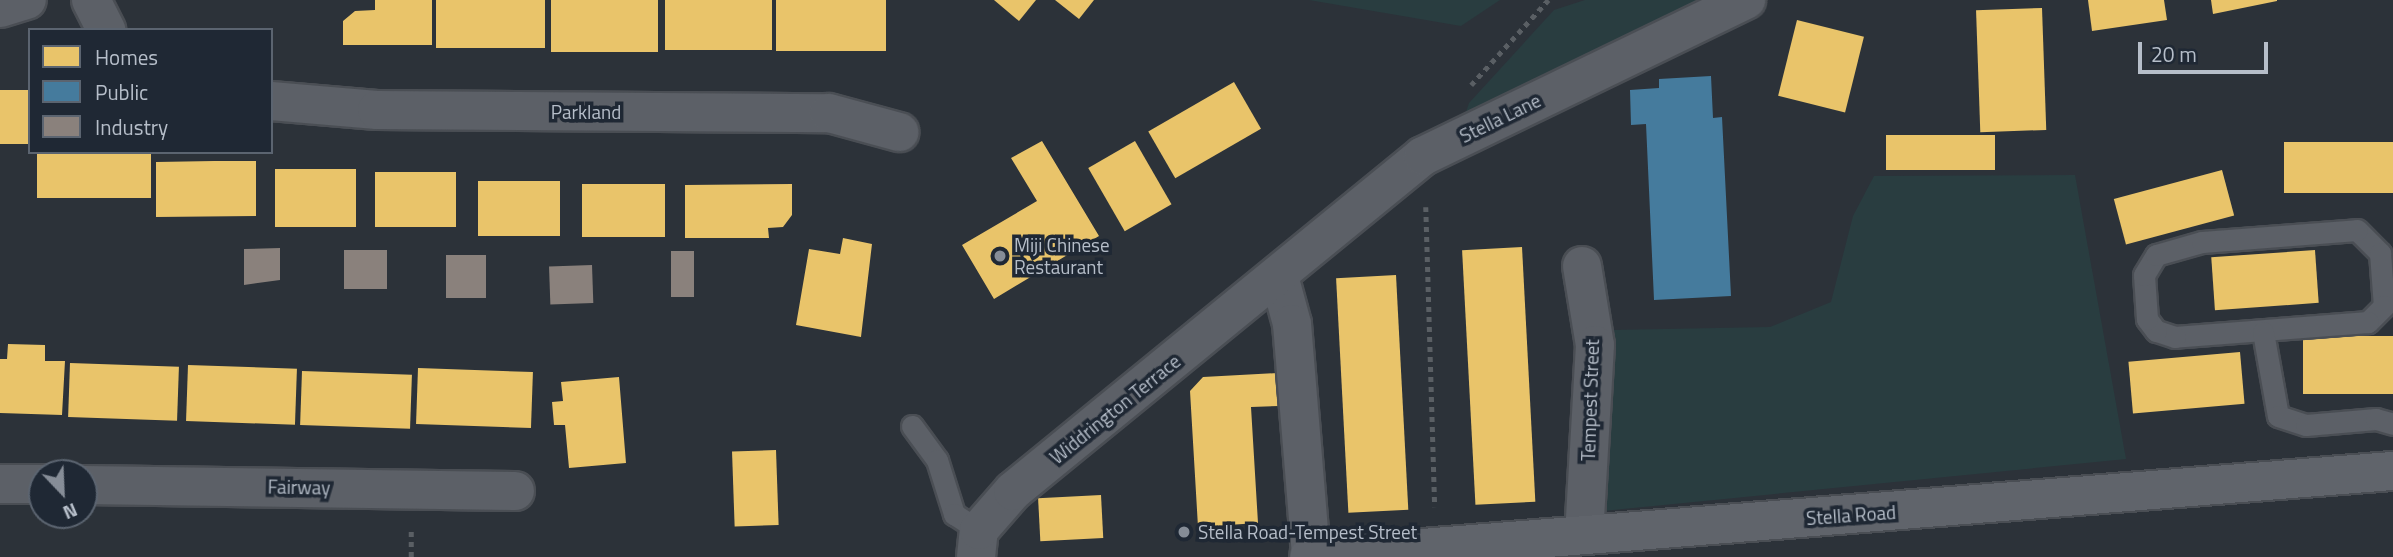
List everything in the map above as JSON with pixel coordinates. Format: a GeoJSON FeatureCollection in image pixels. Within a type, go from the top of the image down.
{"type":"FeatureCollection","features":[{"type":"Feature","properties":{"kind":"main road","name":"Stella Road"},"geometry":{"type":"LineString","coordinates":[[1310,557],[2393,471]]}},
{"type":"Feature","properties":{"kind":"street"},"geometry":{"type":"LineString","coordinates":[[0,8],[27,0]]}},
{"type":"Feature","properties":{"kind":"street"},"geometry":{"type":"LineString","coordinates":[[91,0],[105,28]]}},
{"type":"Feature","properties":{"kind":"street","name":"Stella Lane"},"geometry":{"type":"LineString","coordinates":[[1279,276],[1423,156],[1746,0]]}},
{"type":"Feature","properties":{"kind":"street","name":"Parkland"},"geometry":{"type":"LineString","coordinates":[[273,101],[377,110],[829,113],[899,132]]}},
{"type":"Feature","properties":{"kind":"street","name":"Tempest Street"},"geometry":{"type":"LineString","coordinates":[[1582,266],[1595,345],[1584,535]]}},
{"type":"Feature","properties":{"kind":"street"},"geometry":{"type":"LineString","coordinates":[[1279,276],[1292,324],[1310,557]]}},
{"type":"Feature","properties":{"kind":"street","name":"Widdrington Terrace"},"geometry":{"type":"LineString","coordinates":[[977,543],[1013,491],[1279,276]]}},
{"type":"Feature","properties":{"kind":"street"},"geometry":{"type":"LineString","coordinates":[[0,484],[28,484]]}},
{"type":"Feature","properties":{"kind":"street","name":"Fairway"},"geometry":{"type":"LineString","coordinates":[[98,485],[515,491]]}},
{"type":"Feature","properties":{"kind":"lane"},"geometry":{"type":"LineString","coordinates":[[2357,230],[2374,240],[2384,306],[2378,317],[2263,332],[2175,337],[2156,331],[2147,319],[2149,262],[2202,242],[2357,230]]}},
{"type":"Feature","properties":{"kind":"lane"},"geometry":{"type":"LineString","coordinates":[[2263,332],[2278,416],[2306,425],[2376,419],[2393,424]]}},
{"type":"Feature","properties":{"kind":"lane"},"geometry":{"type":"LineString","coordinates":[[912,426],[937,460],[954,514],[977,543]]}},
{"type":"Feature","properties":{"kind":"path"},"geometry":{"type":"LineString","coordinates":[[1461,95],[1548,0]]}},
{"type":"Feature","properties":{"kind":"path"},"geometry":{"type":"LineString","coordinates":[[1423,156],[1436,546]]}},
{"type":"Feature","properties":{"kind":"path"},"geometry":{"type":"LineString","coordinates":[[411,545],[411,557]]}},
{"type":"Feature","properties":{"kind":"green space"},"geometry":{"type":"Polygon","coordinates":[[[1309,0],[1500,0],[1461,26],[1309,0]]]}},
{"type":"Feature","properties":{"kind":"green space"},"geometry":{"type":"Polygon","coordinates":[[[1585,0],[1720,0],[1462,124],[1469,103],[1554,10],[1585,0]]]}},
{"type":"Feature","properties":{"kind":"green space"},"geometry":{"type":"Polygon","coordinates":[[[2075,175],[2126,459],[1603,511],[1612,330],[1770,327],[1831,302],[1853,216],[1874,176],[2075,175]]]}},
{"type":"Feature","properties":{"kind":"building: Homes"},"geometry":{"type":"Polygon","coordinates":[[[375,0],[432,0],[432,45],[343,45],[343,21],[355,11],[375,10],[375,0]]]}},
{"type":"Feature","properties":{"kind":"building: Homes"},"geometry":{"type":"Polygon","coordinates":[[[436,0],[545,0],[545,48],[436,48],[436,0]]]}},
{"type":"Feature","properties":{"kind":"building: Homes"},"geometry":{"type":"Polygon","coordinates":[[[551,0],[658,0],[658,52],[551,52],[551,0]]]}},
{"type":"Feature","properties":{"kind":"building: Homes"},"geometry":{"type":"Polygon","coordinates":[[[665,0],[772,0],[772,50],[665,50],[665,0]]]}},
{"type":"Feature","properties":{"kind":"building: Homes"},"geometry":{"type":"Polygon","coordinates":[[[776,0],[886,0],[886,51],[776,51],[776,0]]]}},
{"type":"Feature","properties":{"kind":"building: Homes"},"geometry":{"type":"Polygon","coordinates":[[[994,0],[1036,0],[1019,21],[994,0]]]}},
{"type":"Feature","properties":{"kind":"building: Homes"},"geometry":{"type":"Polygon","coordinates":[[[1055,0],[1094,0],[1079,19],[1055,0]]]}},
{"type":"Feature","properties":{"kind":"building: Homes"},"geometry":{"type":"Polygon","coordinates":[[[2088,0],[2164,0],[2167,20],[2092,31],[2088,0]]]}},
{"type":"Feature","properties":{"kind":"building: Homes"},"geometry":{"type":"Polygon","coordinates":[[[2211,0],[2277,0],[2277,1],[2213,14],[2211,0]]]}},
{"type":"Feature","properties":{"kind":"building: Homes"},"geometry":{"type":"Polygon","coordinates":[[[2042,8],[2046,130],[1980,132],[1976,10],[2042,8]]]}},
{"type":"Feature","properties":{"kind":"building: Homes"},"geometry":{"type":"Polygon","coordinates":[[[1797,20],[1864,37],[1845,112],[1778,96],[1797,20]]]}},
{"type":"Feature","properties":{"kind":"building: Homes"},"geometry":{"type":"Polygon","coordinates":[[[1234,82],[1261,129],[1175,178],[1148,132],[1234,82]]]}},
{"type":"Feature","properties":{"kind":"building: Homes"},"geometry":{"type":"Polygon","coordinates":[[[0,90],[28,90],[28,144],[0,144],[0,90]]]}},
{"type":"Feature","properties":{"kind":"building: Homes"},"geometry":{"type":"Polygon","coordinates":[[[1886,135],[1995,135],[1995,170],[1886,170],[1886,135]]]}},
{"type":"Feature","properties":{"kind":"building: Homes"},"geometry":{"type":"Polygon","coordinates":[[[1042,141],[1099,236],[994,299],[962,245],[1037,201],[1011,158],[1042,141]]]}},
{"type":"Feature","properties":{"kind":"building: Homes"},"geometry":{"type":"Polygon","coordinates":[[[1135,141],[1172,204],[1125,231],[1088,168],[1135,141]]]}},
{"type":"Feature","properties":{"kind":"building: Homes"},"geometry":{"type":"Polygon","coordinates":[[[2284,142],[2393,142],[2393,193],[2284,193],[2284,142]]]}},
{"type":"Feature","properties":{"kind":"building: Homes"},"geometry":{"type":"Polygon","coordinates":[[[37,154],[151,154],[151,198],[37,198],[37,154]]]}},
{"type":"Feature","properties":{"kind":"building: Homes"},"geometry":{"type":"Polygon","coordinates":[[[256,161],[256,216],[156,217],[156,162],[256,161]]]}},
{"type":"Feature","properties":{"kind":"building: Homes"},"geometry":{"type":"Polygon","coordinates":[[[275,169],[356,169],[356,227],[275,227],[275,169]]]}},
{"type":"Feature","properties":{"kind":"building: Homes"},"geometry":{"type":"Polygon","coordinates":[[[2222,170],[2234,215],[2126,244],[2114,199],[2222,170]]]}},
{"type":"Feature","properties":{"kind":"building: Homes"},"geometry":{"type":"Polygon","coordinates":[[[375,172],[456,172],[456,227],[375,227],[375,172]]]}},
{"type":"Feature","properties":{"kind":"building: Homes"},"geometry":{"type":"Polygon","coordinates":[[[478,181],[560,181],[560,236],[478,236],[478,181]]]}},
{"type":"Feature","properties":{"kind":"building: Homes"},"geometry":{"type":"Polygon","coordinates":[[[582,184],[665,184],[665,237],[582,237],[582,184]]]}},
{"type":"Feature","properties":{"kind":"building: Homes"},"geometry":{"type":"Polygon","coordinates":[[[792,184],[792,215],[783,227],[768,228],[769,238],[685,238],[685,185],[792,184]]]}},
{"type":"Feature","properties":{"kind":"building: Homes"},"geometry":{"type":"Polygon","coordinates":[[[843,238],[872,244],[861,337],[796,325],[809,249],[840,254],[843,238]]]}},
{"type":"Feature","properties":{"kind":"building: Homes"},"geometry":{"type":"Polygon","coordinates":[[[1522,247],[1535,502],[1475,505],[1462,250],[1522,247]]]}},
{"type":"Feature","properties":{"kind":"building: Homes"},"geometry":{"type":"Polygon","coordinates":[[[2315,250],[2319,303],[2215,310],[2211,257],[2315,250]]]}},
{"type":"Feature","properties":{"kind":"building: Homes"},"geometry":{"type":"Polygon","coordinates":[[[1396,275],[1408,510],[1348,513],[1336,278],[1396,275]]]}},
{"type":"Feature","properties":{"kind":"building: Homes"},"geometry":{"type":"Polygon","coordinates":[[[2303,336],[2393,336],[2393,394],[2303,394],[2303,336]]]}},
{"type":"Feature","properties":{"kind":"building: Homes"},"geometry":{"type":"Polygon","coordinates":[[[8,344],[45,345],[45,361],[65,361],[62,415],[0,413],[0,359],[7,359],[8,344]]]}},
{"type":"Feature","properties":{"kind":"building: Homes"},"geometry":{"type":"Polygon","coordinates":[[[2240,352],[2245,404],[2133,414],[2128,362],[2240,352]]]}},
{"type":"Feature","properties":{"kind":"building: Homes"},"geometry":{"type":"Polygon","coordinates":[[[70,363],[179,367],[177,421],[68,417],[70,363]]]}},
{"type":"Feature","properties":{"kind":"building: Homes"},"geometry":{"type":"Polygon","coordinates":[[[188,365],[297,369],[295,425],[186,421],[188,365]]]}},
{"type":"Feature","properties":{"kind":"building: Homes"},"geometry":{"type":"Polygon","coordinates":[[[418,368],[533,372],[531,428],[416,424],[418,368]]]}},
{"type":"Feature","properties":{"kind":"building: Homes"},"geometry":{"type":"Polygon","coordinates":[[[302,371],[412,375],[410,429],[300,425],[302,371]]]}},
{"type":"Feature","properties":{"kind":"building: Homes"},"geometry":{"type":"Polygon","coordinates":[[[1277,373],[1279,406],[1251,407],[1258,523],[1198,527],[1190,391],[1203,377],[1277,373]]]}},
{"type":"Feature","properties":{"kind":"building: Homes"},"geometry":{"type":"Polygon","coordinates":[[[619,377],[626,463],[569,468],[565,425],[554,425],[552,402],[563,401],[561,382],[619,377]]]}},
{"type":"Feature","properties":{"kind":"building: Homes"},"geometry":{"type":"Polygon","coordinates":[[[776,450],[779,525],[735,526],[732,452],[776,450]]]}},
{"type":"Feature","properties":{"kind":"building: Homes"},"geometry":{"type":"Polygon","coordinates":[[[1101,495],[1103,538],[1040,541],[1038,498],[1101,495]]]}},
{"type":"Feature","properties":{"kind":"building: Public"},"geometry":{"type":"Polygon","coordinates":[[[1711,76],[1713,118],[1722,117],[1731,296],[1654,300],[1646,124],[1631,125],[1630,90],[1659,88],[1659,79],[1711,76]]]}},
{"type":"Feature","properties":{"kind":"building: Industry"},"geometry":{"type":"Polygon","coordinates":[[[280,248],[280,280],[244,285],[244,249],[280,248]]]}},
{"type":"Feature","properties":{"kind":"building: Industry"},"geometry":{"type":"Polygon","coordinates":[[[344,250],[387,250],[387,289],[344,289],[344,250]]]}},
{"type":"Feature","properties":{"kind":"building: Industry"},"geometry":{"type":"Polygon","coordinates":[[[671,251],[694,251],[694,297],[671,297],[671,251]]]}},
{"type":"Feature","properties":{"kind":"building: Industry"},"geometry":{"type":"Polygon","coordinates":[[[446,255],[486,255],[486,298],[446,298],[446,255]]]}},
{"type":"Feature","properties":{"kind":"building: Industry"},"geometry":{"type":"Polygon","coordinates":[[[592,265],[593,303],[550,304],[549,267],[592,265]]]}},
{"type":"Feature","properties":{"kind":"place","name":"Miji Chinese Restaurant"},"geometry":{"type":"Point","coordinates":[1000,256]}},
{"type":"Feature","properties":{"kind":"place","name":"Stella Road-Tempest Street"},"geometry":{"type":"Point","coordinates":[1184,532]}}]}
